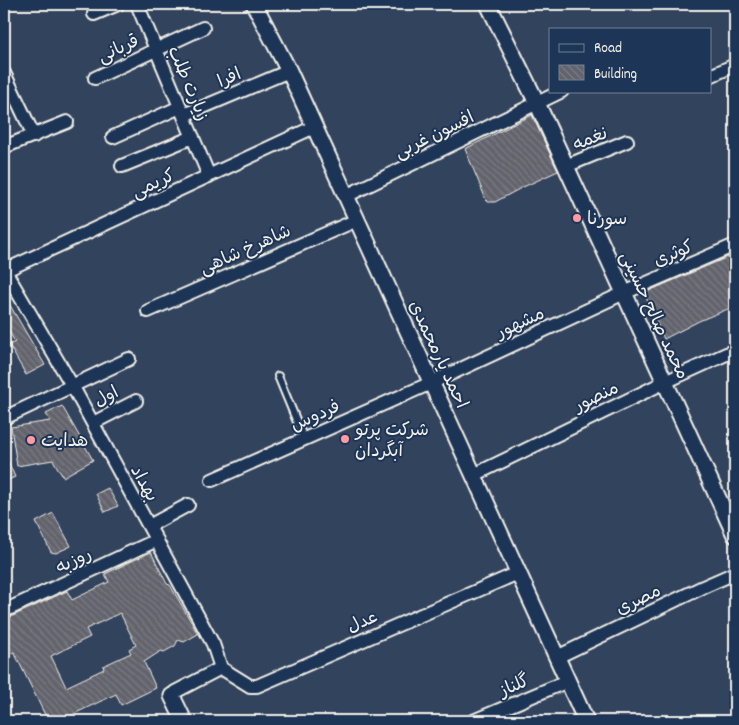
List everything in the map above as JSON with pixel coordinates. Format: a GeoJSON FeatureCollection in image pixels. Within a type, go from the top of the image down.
{"type":"FeatureCollection","features":[{"type":"Feature","properties":{"kind":"street"},"geometry":{"type":"LineString","coordinates":[[94,14],[118,4]]}},
{"type":"Feature","properties":{"kind":"street","name":"زیارت طلب"},"geometry":{"type":"LineString","coordinates":[[137,4],[209,176]]}},
{"type":"Feature","properties":{"kind":"street","name":"احمد یارمحمدی"},"geometry":{"type":"LineString","coordinates":[[254,4],[289,71],[586,721]]}},
{"type":"Feature","properties":{"kind":"street","name":"محمد صالح حسینی"},"geometry":{"type":"LineString","coordinates":[[488,4],[537,103],[735,535]]}},
{"type":"Feature","properties":{"kind":"street","name":"قربانی"},"geometry":{"type":"LineString","coordinates":[[95,78],[203,28]]}},
{"type":"Feature","properties":{"kind":"street"},"geometry":{"type":"LineString","coordinates":[[712,75],[735,65]]}},
{"type":"Feature","properties":{"kind":"street","name":"افرا"},"geometry":{"type":"LineString","coordinates":[[113,137],[289,71]]}},
{"type":"Feature","properties":{"kind":"street"},"geometry":{"type":"LineString","coordinates":[[4,73],[34,136]]}},
{"type":"Feature","properties":{"kind":"street","name":"افسون غربی"},"geometry":{"type":"LineString","coordinates":[[346,196],[560,92]]}},
{"type":"Feature","properties":{"kind":"street"},"geometry":{"type":"LineString","coordinates":[[4,147],[67,122]]}},
{"type":"Feature","properties":{"kind":"street","name":"کریمی"},"geometry":{"type":"LineString","coordinates":[[5,270],[314,127]]}},
{"type":"Feature","properties":{"kind":"street"},"geometry":{"type":"LineString","coordinates":[[122,166],[193,137]]}},
{"type":"Feature","properties":{"kind":"street","name":"نغمه"},"geometry":{"type":"LineString","coordinates":[[566,166],[627,142]]}},
{"type":"Feature","properties":{"kind":"street","name":"شاهرخ شاهی"},"geometry":{"type":"LineString","coordinates":[[148,311],[357,220]]}},
{"type":"Feature","properties":{"kind":"street","name":"کوثری"},"geometry":{"type":"LineString","coordinates":[[624,293],[735,245]]}},
{"type":"Feature","properties":{"kind":"street","name":"بهداد"},"geometry":{"type":"LineString","coordinates":[[5,270],[9,287],[72,387],[157,540],[213,644],[221,668]]}},
{"type":"Feature","properties":{"kind":"street","name":"مشهور"},"geometry":{"type":"LineString","coordinates":[[432,383],[624,293]]}},
{"type":"Feature","properties":{"kind":"street","name":"منصور"},"geometry":{"type":"LineString","coordinates":[[474,475],[735,350]]}},
{"type":"Feature","properties":{"kind":"street"},"geometry":{"type":"LineString","coordinates":[[4,418],[129,359]]}},
{"type":"Feature","properties":{"kind":"street","name":"فردوس"},"geometry":{"type":"LineString","coordinates":[[212,480],[432,383]]}},
{"type":"Feature","properties":{"kind":"street","name":"اول"},"geometry":{"type":"LineString","coordinates":[[93,423],[136,401]]}},
{"type":"Feature","properties":{"kind":"street"},"geometry":{"type":"LineString","coordinates":[[149,526],[188,505]]}},
{"type":"Feature","properties":{"kind":"street","name":"روزبه"},"geometry":{"type":"LineString","coordinates":[[4,611],[157,540]]}},
{"type":"Feature","properties":{"kind":"street","name":"عدل"},"geometry":{"type":"LineString","coordinates":[[221,668],[250,686],[257,686],[518,573]]}},
{"type":"Feature","properties":{"kind":"street","name":"مصری"},"geometry":{"type":"LineString","coordinates":[[557,657],[735,573]]}},
{"type":"Feature","properties":{"kind":"street"},"geometry":{"type":"LineString","coordinates":[[182,721],[172,696],[174,692],[221,668]]}},
{"type":"Feature","properties":{"kind":"street","name":"گلناز"},"geometry":{"type":"LineString","coordinates":[[473,721],[568,681]]}},
{"type":"Feature","properties":{"kind":"lane"},"geometry":{"type":"LineString","coordinates":[[278,376],[304,439]]}},
{"type":"Feature","properties":{"kind":"building"},"geometry":{"type":"Polygon","coordinates":[[[532,115],[558,171],[495,202],[487,202],[465,149],[532,115]]]}},
{"type":"Feature","properties":{"kind":"building"},"geometry":{"type":"Polygon","coordinates":[[[735,254],[735,306],[699,321],[664,339],[644,293],[735,254]]]}},
{"type":"Feature","properties":{"kind":"building"},"geometry":{"type":"Polygon","coordinates":[[[4,295],[45,365],[26,375],[9,345],[15,342],[4,323],[4,295]]]}},
{"type":"Feature","properties":{"kind":"building"},"geometry":{"type":"Polygon","coordinates":[[[62,406],[93,460],[63,477],[53,460],[17,466],[11,427],[50,421],[46,414],[62,406]]]}},
{"type":"Feature","properties":{"kind":"building"},"geometry":{"type":"Polygon","coordinates":[[[4,452],[15,477],[4,482],[4,452]]]}},
{"type":"Feature","properties":{"kind":"building"},"geometry":{"type":"Polygon","coordinates":[[[108,488],[118,506],[105,512],[96,494],[108,488]]]}},
{"type":"Feature","properties":{"kind":"building"},"geometry":{"type":"Polygon","coordinates":[[[53,513],[71,546],[56,553],[51,552],[36,522],[53,513]]]}},
{"type":"Feature","properties":{"kind":"building"},"geometry":{"type":"Polygon","coordinates":[[[151,552],[167,584],[170,585],[198,634],[184,642],[178,640],[175,646],[164,652],[161,651],[144,662],[156,688],[121,705],[116,694],[59,721],[48,721],[14,652],[4,657],[4,620],[67,591],[72,600],[109,582],[105,574],[151,552]],[[120,613],[86,629],[90,637],[51,656],[66,687],[104,669],[103,666],[131,653],[129,649],[136,645],[120,613]]]}},
{"type":"Feature","properties":{"kind":"place","name":"سورنا"},"geometry":{"type":"Point","coordinates":[577,218]}},
{"type":"Feature","properties":{"kind":"place","name":"شرکت پرتو آبگردان"},"geometry":{"type":"Point","coordinates":[345,439]}},
{"type":"Feature","properties":{"kind":"place","name":"هدایت"},"geometry":{"type":"Point","coordinates":[31,440]}}]}
